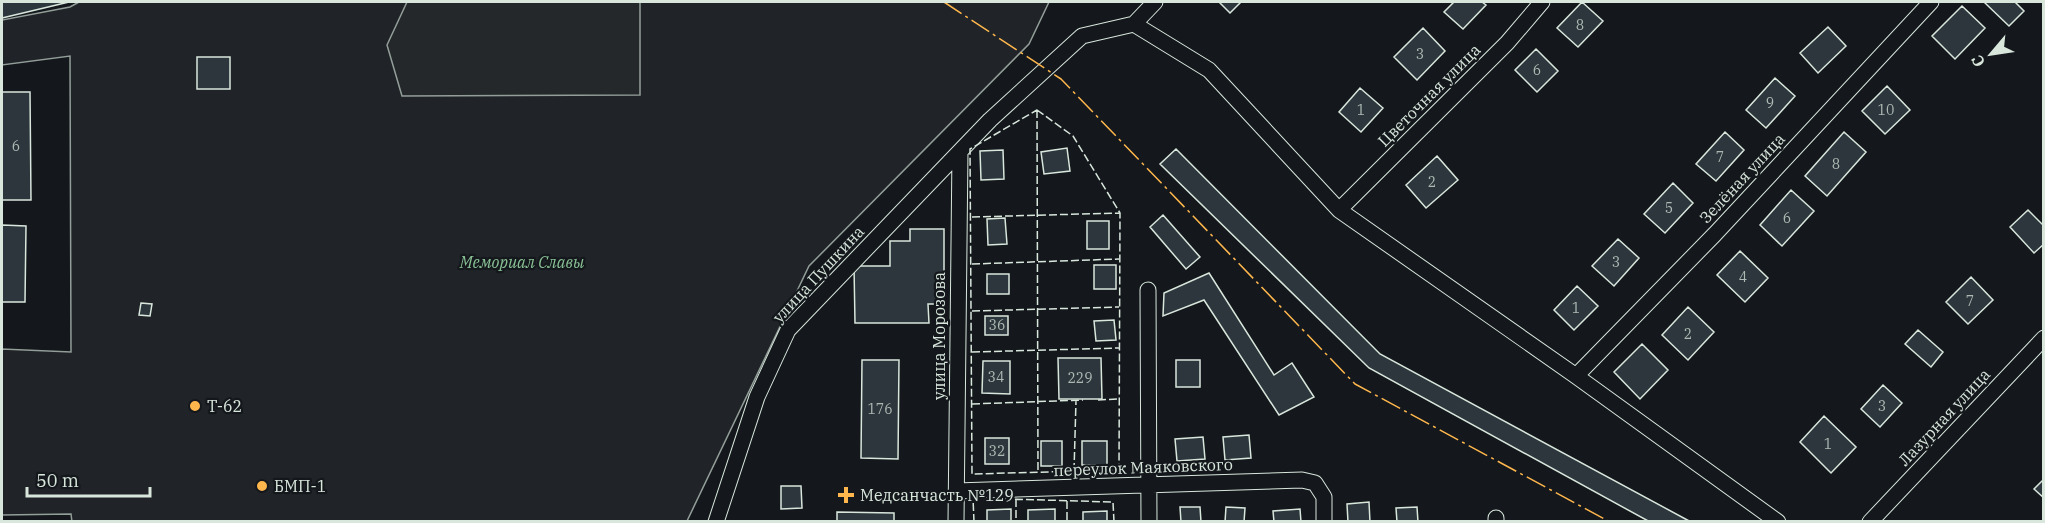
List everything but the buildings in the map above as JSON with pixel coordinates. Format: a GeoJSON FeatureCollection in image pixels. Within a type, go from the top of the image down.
{"type":"FeatureCollection","features":[{"type":"Feature","properties":{"kind":"street"},"geometry":{"type":"LineString","coordinates":[[1155,2],[1134,24],[1209,70],[1339,210],[1576,376],[1778,522]]}},
{"type":"Feature","properties":{"kind":"street","name":"Цветочная улица"},"geometry":{"type":"LineString","coordinates":[[1339,210],[1507,42],[1542,2]]}},
{"type":"Feature","properties":{"kind":"street","name":"Зелёная улица"},"geometry":{"type":"LineString","coordinates":[[1576,376],[1715,234],[1931,2]]}},
{"type":"Feature","properties":{"kind":"street","name":"улица Пушкина"},"geometry":{"type":"LineString","coordinates":[[716,522],[757,397],[788,330],[990,120],[1082,36],[1134,24]]}},
{"type":"Feature","properties":{"kind":"street","name":"улица Морозова"},"geometry":{"type":"LineString","coordinates":[[956,522],[960,151]]}},
{"type":"Feature","properties":{"kind":"street"},"geometry":{"type":"LineString","coordinates":[[1148,290],[1149,522]]}},
{"type":"Feature","properties":{"kind":"street","name":"Лазурная улица"},"geometry":{"type":"LineString","coordinates":[[1870,522],[2043,338]]}},
{"type":"Feature","properties":{"kind":"street","name":"переулок Маяковского"},"geometry":{"type":"LineString","coordinates":[[956,490],[1302,480],[1315,483],[1324,497],[1324,522]]}},
{"type":"Feature","properties":{"kind":"green space","name":"Мемориал Славы"},"geometry":{"type":"Polygon","coordinates":[[[79,2],[1049,2],[1029,44],[809,266],[687,521],[72,522],[71,514],[2,515],[2,349],[71,352],[70,56],[2,65],[2,20],[70,7],[79,2]]]}},
{"type":"Feature","properties":{"kind":"shaded area"},"geometry":{"type":"Polygon","coordinates":[[[407,2],[640,2],[640,95],[402,96],[387,45],[407,2]]]}},
{"type":"Feature","properties":{"kind":"fence"},"geometry":{"type":"LineString","coordinates":[[1037,110],[1073,136],[1120,213],[1119,470],[972,474],[970,149],[1037,110]]}},
{"type":"Feature","properties":{"kind":"fence"},"geometry":{"type":"LineString","coordinates":[[1037,110],[1038,472]]}},
{"type":"Feature","properties":{"kind":"fence"},"geometry":{"type":"LineString","coordinates":[[972,217],[1120,213]]}},
{"type":"Feature","properties":{"kind":"fence"},"geometry":{"type":"LineString","coordinates":[[972,264],[1119,259]]}},
{"type":"Feature","properties":{"kind":"fence"},"geometry":{"type":"LineString","coordinates":[[972,311],[1119,307]]}},
{"type":"Feature","properties":{"kind":"fence"},"geometry":{"type":"LineString","coordinates":[[972,352],[1119,348]]}},
{"type":"Feature","properties":{"kind":"fence"},"geometry":{"type":"LineString","coordinates":[[1098,400],[1119,399]]}},
{"type":"Feature","properties":{"kind":"fence"},"geometry":{"type":"LineString","coordinates":[[972,404],[1083,400]]}},
{"type":"Feature","properties":{"kind":"fence"},"geometry":{"type":"LineString","coordinates":[[1074,471],[1076,401]]}},
{"type":"Feature","properties":{"kind":"fence"},"geometry":{"type":"LineString","coordinates":[[974,522],[973,498],[1113,502],[1114,522]]}},
{"type":"Feature","properties":{"kind":"fence"},"geometry":{"type":"LineString","coordinates":[[1016,499],[1016,522]]}},
{"type":"Feature","properties":{"kind":"fence"},"geometry":{"type":"LineString","coordinates":[[1067,501],[1067,522]]}},
{"type":"Feature","properties":{"kind":"power"},"geometry":{"type":"LineString","coordinates":[[944,2],[1061,79],[1355,384],[1610,522]]}},
{"type":"Feature","properties":{"kind":"place","name":"Т-62"},"geometry":{"type":"Point","coordinates":[195,406]}},
{"type":"Feature","properties":{"kind":"place","name":"БМП-1"},"geometry":{"type":"Point","coordinates":[262,486]}},
{"type":"Feature","properties":{"kind":"place","name":"Медсанчасть №129"},"geometry":{"type":"Point","coordinates":[846,495]}}]}
